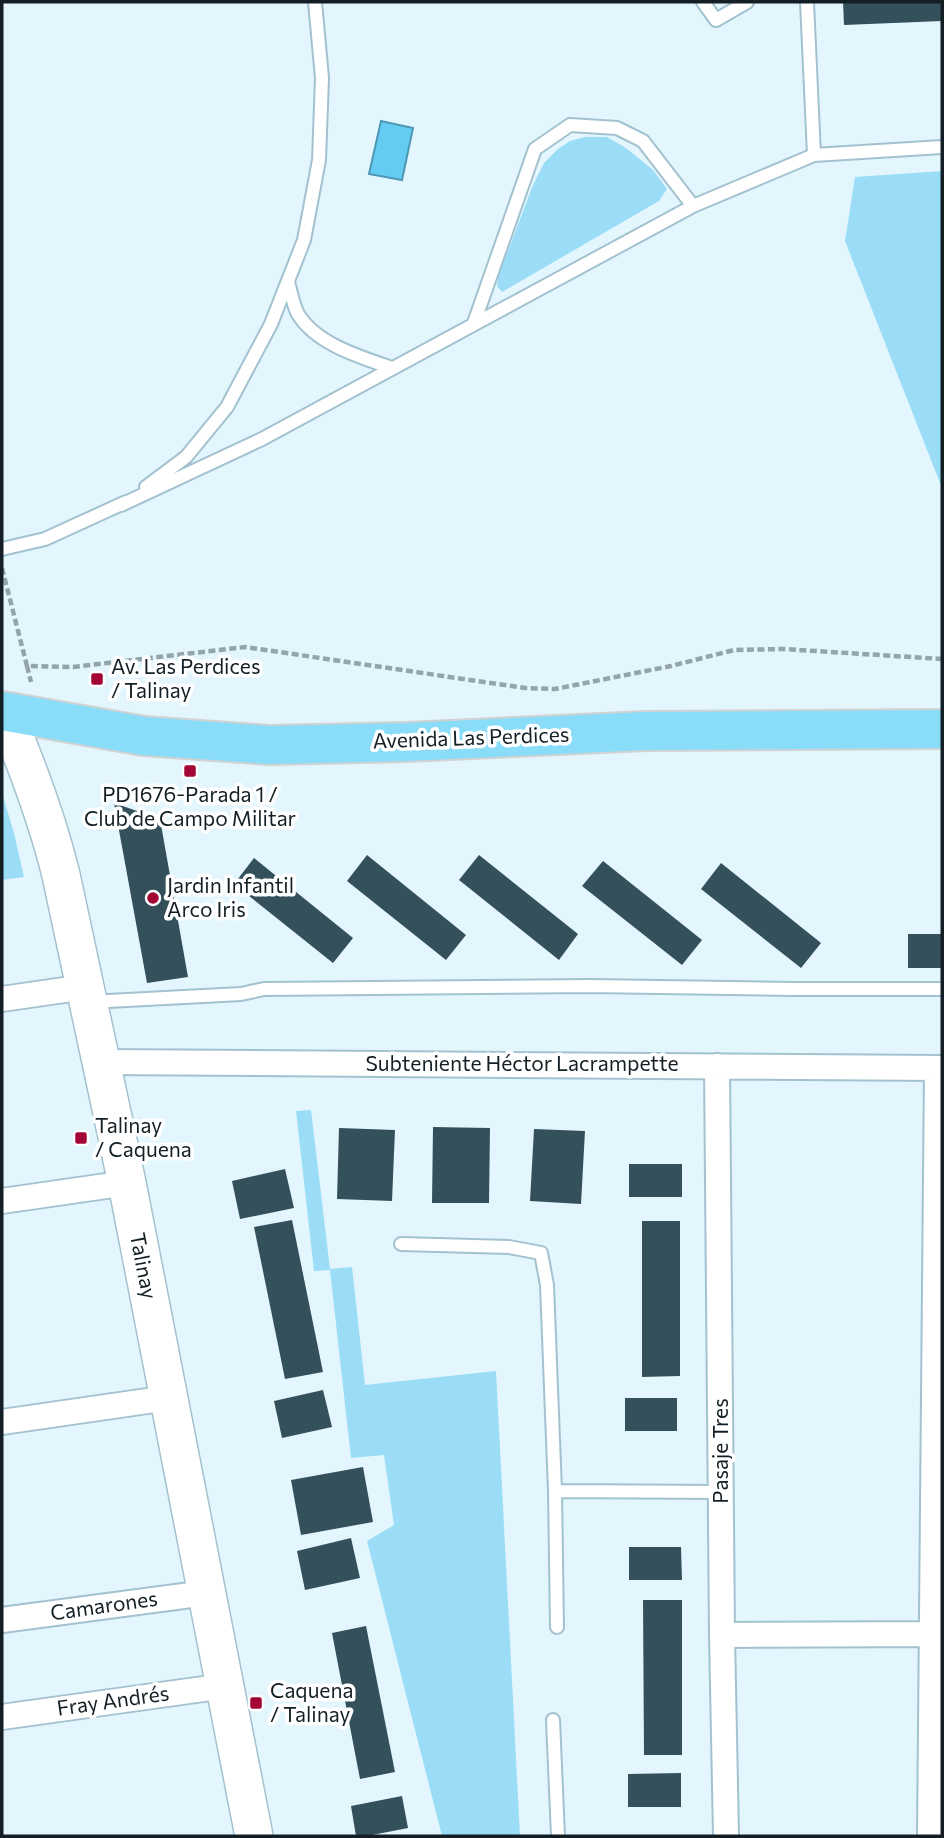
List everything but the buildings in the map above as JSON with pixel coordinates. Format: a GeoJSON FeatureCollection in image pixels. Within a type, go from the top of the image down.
{"type":"FeatureCollection","features":[{"type":"Feature","properties":{"kind":"main road","name":"Avenida Las Perdices"},"geometry":{"type":"LineString","coordinates":[[2,708],[144,736],[269,746],[646,731],[942,729]]}},
{"type":"Feature","properties":{"kind":"street","name":"Talinay"},"geometry":{"type":"LineString","coordinates":[[2,708],[37,793],[61,875],[127,1183],[254,1836]]}},
{"type":"Feature","properties":{"kind":"street"},"geometry":{"type":"LineString","coordinates":[[2,999],[87,996]]}},
{"type":"Feature","properties":{"kind":"street","name":"Subteniente Héctor Lacrampette"},"geometry":{"type":"LineString","coordinates":[[101,1062],[940,1068]]}},
{"type":"Feature","properties":{"kind":"street","name":"Pasaje Tres"},"geometry":{"type":"LineString","coordinates":[[717,1066],[726,1836]]}},
{"type":"Feature","properties":{"kind":"street"},"geometry":{"type":"LineString","coordinates":[[930,1836],[937,1634],[940,1068]]}},
{"type":"Feature","properties":{"kind":"street"},"geometry":{"type":"LineString","coordinates":[[2,1201],[127,1183]]}},
{"type":"Feature","properties":{"kind":"street"},"geometry":{"type":"LineString","coordinates":[[2,1422],[169,1398]]}},
{"type":"Feature","properties":{"kind":"street","name":"Camarones"},"geometry":{"type":"LineString","coordinates":[[2,1620],[206,1593]]}},
{"type":"Feature","properties":{"kind":"street"},"geometry":{"type":"LineString","coordinates":[[722,1635],[937,1634]]}},
{"type":"Feature","properties":{"kind":"street","name":"Fray Andrés"},"geometry":{"type":"LineString","coordinates":[[2,1717],[225,1686]]}},
{"type":"Feature","properties":{"kind":"lane"},"geometry":{"type":"LineString","coordinates":[[121,505],[186,457],[227,407],[271,324],[288,282],[304,240],[319,160],[322,78],[315,2]]}},
{"type":"Feature","properties":{"kind":"lane"},"geometry":{"type":"LineString","coordinates":[[704,2],[716,20],[747,2]]}},
{"type":"Feature","properties":{"kind":"lane"},"geometry":{"type":"LineString","coordinates":[[807,2],[814,155]]}},
{"type":"Feature","properties":{"kind":"lane"},"geometry":{"type":"LineString","coordinates":[[474,323],[535,149],[570,125],[617,128],[643,141],[693,206]]}},
{"type":"Feature","properties":{"kind":"lane"},"geometry":{"type":"LineString","coordinates":[[2,549],[45,539],[262,439],[693,206],[814,155],[942,148]]}},
{"type":"Feature","properties":{"kind":"lane"},"geometry":{"type":"LineString","coordinates":[[288,282],[298,313],[317,335],[354,355],[392,368]]}},
{"type":"Feature","properties":{"kind":"lane"},"geometry":{"type":"LineString","coordinates":[[87,996],[108,1001],[241,994],[264,989],[589,986],[942,989]]}},
{"type":"Feature","properties":{"kind":"lane"},"geometry":{"type":"LineString","coordinates":[[401,1244],[509,1247],[541,1253],[547,1285],[557,1626]]}},
{"type":"Feature","properties":{"kind":"lane"},"geometry":{"type":"LineString","coordinates":[[555,1491],[721,1492]]}},
{"type":"Feature","properties":{"kind":"lane"},"geometry":{"type":"LineString","coordinates":[[553,1720],[558,1836]]}},
{"type":"Feature","properties":{"kind":"path"},"geometry":{"type":"LineString","coordinates":[[2,567],[27,666],[73,667],[245,647],[525,688],[555,689],[671,666],[734,650],[784,649],[942,659]]}},
{"type":"Feature","properties":{"kind":"shaded area"},"geometry":{"type":"Polygon","coordinates":[[[381,121],[413,128],[402,180],[369,174],[381,121]]]}},
{"type":"Feature","properties":{"kind":"shaded area"},"geometry":{"type":"Polygon","coordinates":[[[585,137],[607,137],[626,148],[653,170],[667,189],[659,201],[502,292],[497,286],[498,277],[544,163],[570,141],[585,137]]]}},
{"type":"Feature","properties":{"kind":"shaded area"},"geometry":{"type":"Polygon","coordinates":[[[942,171],[942,488],[845,241],[855,177],[942,171]]]}},
{"type":"Feature","properties":{"kind":"shaded area"},"geometry":{"type":"Polygon","coordinates":[[[2,793],[24,877],[2,880],[2,793]]]}},
{"type":"Feature","properties":{"kind":"shaded area"},"geometry":{"type":"Polygon","coordinates":[[[311,1110],[330,1269],[352,1267],[365,1385],[496,1371],[520,1836],[442,1836],[367,1541],[394,1525],[384,1455],[351,1458],[330,1270],[314,1271],[296,1111],[311,1110]]]}},
{"type":"Feature","properties":{"kind":"place","name":"Av. Las Perdices / Talinay"},"geometry":{"type":"Point","coordinates":[97,679]}},
{"type":"Feature","properties":{"kind":"place","name":"PD1676-Parada 1 / Club de Campo Militar"},"geometry":{"type":"Point","coordinates":[190,771]}},
{"type":"Feature","properties":{"kind":"place","name":"Jardin Infantil Arco Iris"},"geometry":{"type":"Point","coordinates":[153,898]}},
{"type":"Feature","properties":{"kind":"place","name":"Talinay / Caquena"},"geometry":{"type":"Point","coordinates":[81,1138]}},
{"type":"Feature","properties":{"kind":"place","name":"Caquena / Talinay"},"geometry":{"type":"Point","coordinates":[256,1703]}}]}
